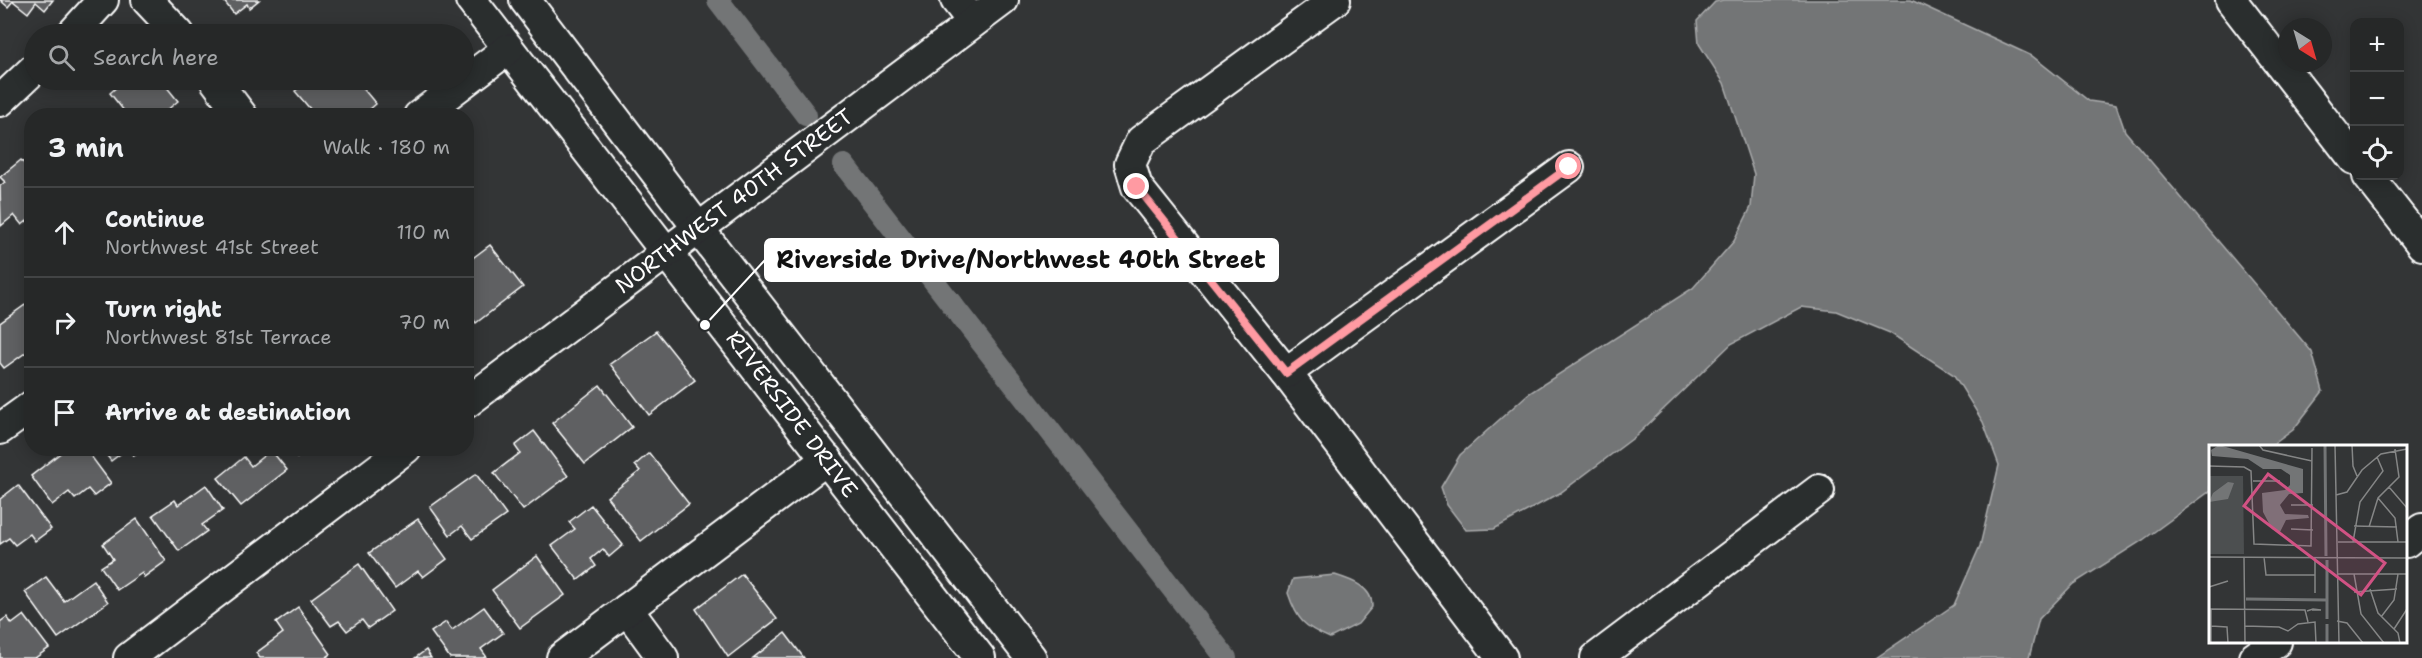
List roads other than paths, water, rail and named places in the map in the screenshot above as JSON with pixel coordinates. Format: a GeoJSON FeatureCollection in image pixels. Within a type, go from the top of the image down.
{"type":"FeatureCollection","features":[{"type":"Feature","properties":{"kind":"street"},"geometry":{"type":"LineString","coordinates":[[81,24],[103,0]]}},
{"type":"Feature","properties":{"kind":"street"},"geometry":{"type":"LineString","coordinates":[[147,0],[170,24]]}},
{"type":"Feature","properties":{"kind":"street","name":"RIVERSIDE DRIVE"},"geometry":{"type":"LineString","coordinates":[[471,0],[668,251],[980,658]]}},
{"type":"Feature","properties":{"kind":"street","name":"RIVERSIDE DRIVE"},"geometry":{"type":"LineString","coordinates":[[525,0],[698,228],[1031,658]]}},
{"type":"Feature","properties":{"kind":"street","name":"NORTHWEST 40TH STREET"},"geometry":{"type":"LineString","coordinates":[[474,397],[698,228],[965,11],[1003,0]]}},
{"type":"Feature","properties":{"kind":"street"},"geometry":{"type":"LineString","coordinates":[[1335,0],[1141,141],[1131,164],[1137,187],[1286,373],[1502,658]]}},
{"type":"Feature","properties":{"kind":"street"},"geometry":{"type":"LineString","coordinates":[[2231,0],[2350,153]]}},
{"type":"Feature","properties":{"kind":"street"},"geometry":{"type":"LineString","coordinates":[[474,75],[508,49]]}},
{"type":"Feature","properties":{"kind":"street"},"geometry":{"type":"LineString","coordinates":[[0,101],[24,78]]}},
{"type":"Feature","properties":{"kind":"street"},"geometry":{"type":"LineString","coordinates":[[222,90],[236,108]]}},
{"type":"Feature","properties":{"kind":"street"},"geometry":{"type":"LineString","coordinates":[[430,108],[454,90]]}},
{"type":"Feature","properties":{"kind":"street"},"geometry":{"type":"LineString","coordinates":[[1286,373],[1569,167]]}},
{"type":"Feature","properties":{"kind":"street"},"geometry":{"type":"LineString","coordinates":[[2371,180],[2422,245]]}},
{"type":"Feature","properties":{"kind":"street"},"geometry":{"type":"LineString","coordinates":[[0,429],[24,412]]}},
{"type":"Feature","properties":{"kind":"street"},"geometry":{"type":"LineString","coordinates":[[129,658],[395,456]]}},
{"type":"Feature","properties":{"kind":"street"},"geometry":{"type":"LineString","coordinates":[[562,658],[827,459]]}},
{"type":"Feature","properties":{"kind":"street"},"geometry":{"type":"LineString","coordinates":[[1596,658],[1819,490]]}},
{"type":"Feature","properties":{"kind":"street"},"geometry":{"type":"LineString","coordinates":[[2407,541],[2422,529]]}},
{"type":"Feature","properties":{"kind":"street"},"geometry":{"type":"LineString","coordinates":[[627,609],[663,658]]}},
{"type":"Feature","properties":{"kind":"street"},"geometry":{"type":"LineString","coordinates":[[2254,658],[2275,643]]}},
{"type":"Feature","properties":{"kind":"waterway"},"geometry":{"type":"LineString","coordinates":[[718,0],[806,115]]}},
{"type":"Feature","properties":{"kind":"waterway"},"geometry":{"type":"LineString","coordinates":[[844,165],[1226,658]]}},
{"type":"Feature","properties":{"kind":"place","name":"Riverside Drive/Northwest 40th Street"},"geometry":{"type":"Point","coordinates":[705,325]}}]}
